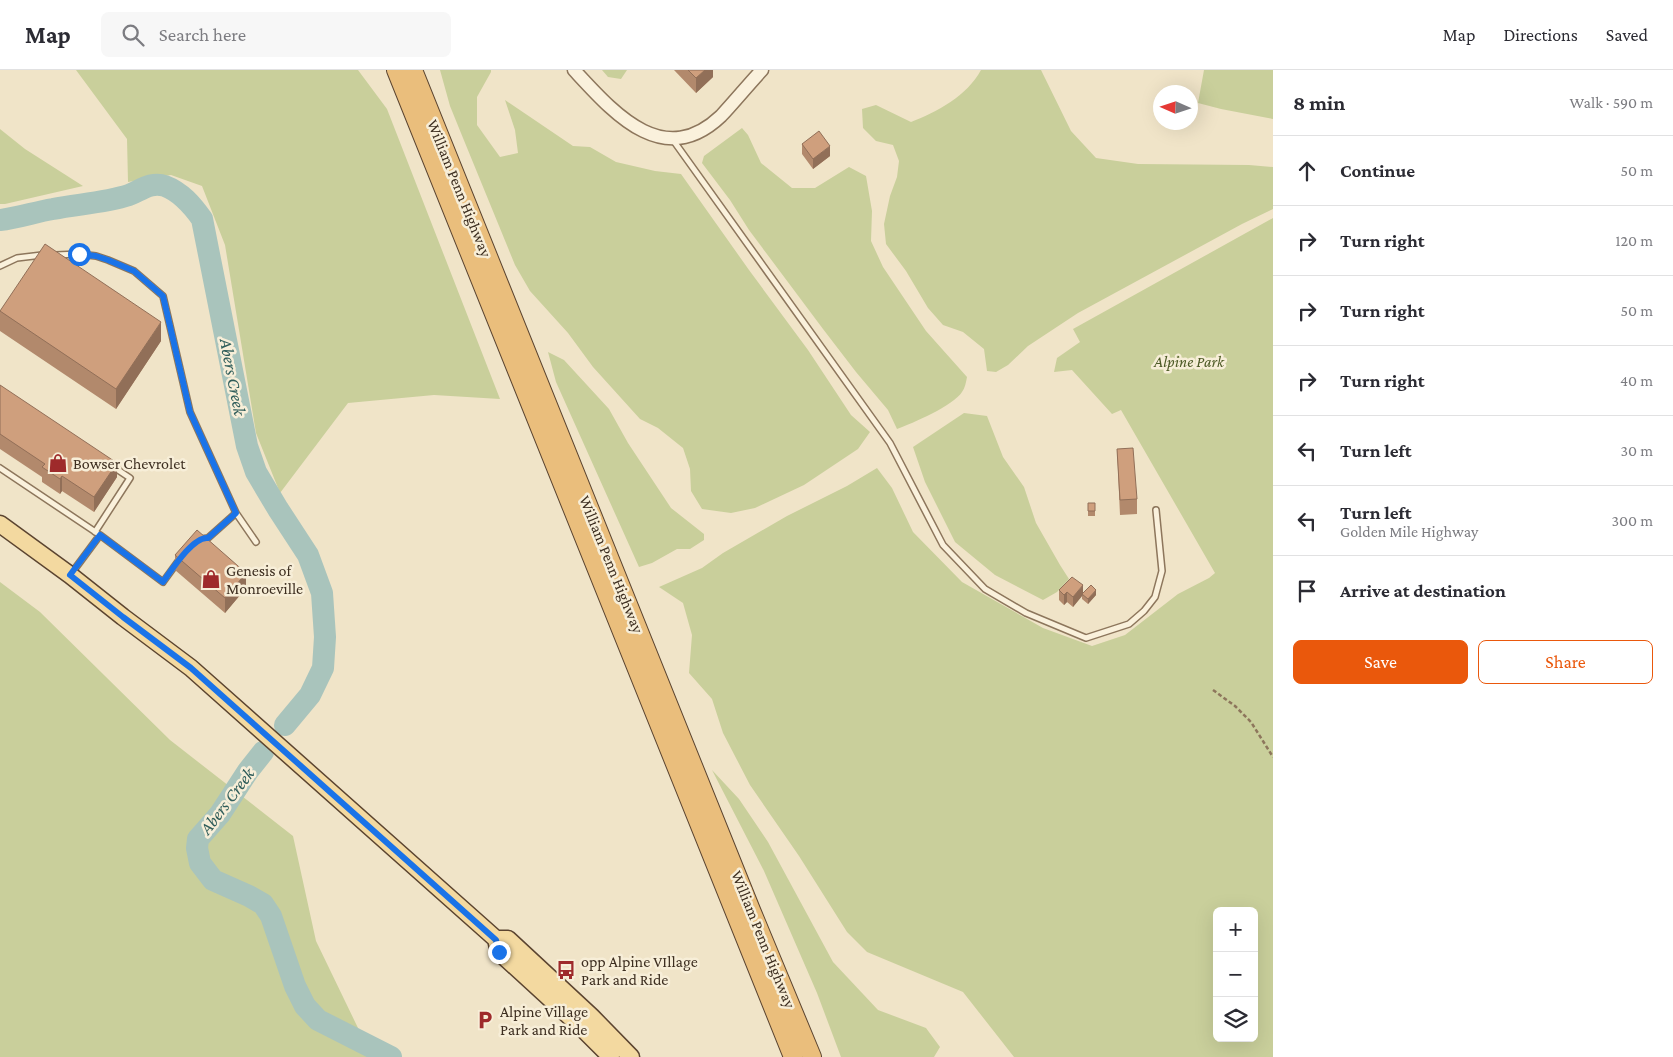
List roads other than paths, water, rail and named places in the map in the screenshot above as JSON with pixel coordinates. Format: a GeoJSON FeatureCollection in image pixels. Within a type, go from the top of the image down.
{"type":"FeatureCollection","features":[{"type":"Feature","properties":{"kind":"highway","name":"William Penn Highway"},"geometry":{"type":"LineString","coordinates":[[396,70],[793,1057]]}},
{"type":"Feature","properties":{"kind":"highway","name":"William Penn Highway"},"geometry":{"type":"LineString","coordinates":[[413,70],[812,1057]]}},
{"type":"Feature","properties":{"kind":"main road"},"geometry":{"type":"LineString","coordinates":[[0,524],[191,668],[496,940],[499,952],[611,1057]]}},
{"type":"Feature","properties":{"kind":"main road"},"geometry":{"type":"LineString","coordinates":[[496,940],[508,939],[591,1016],[631,1057]]}},
{"type":"Feature","properties":{"kind":"street"},"geometry":{"type":"LineString","coordinates":[[574,70],[608,106],[634,127],[646,133],[672,138],[684,137],[706,127],[720,116],[762,70]]}},
{"type":"Feature","properties":{"kind":"lane"},"geometry":{"type":"LineString","coordinates":[[672,138],[890,443],[943,545],[985,589],[1026,613],[1086,638],[1129,624],[1144,611],[1155,597],[1162,571],[1156,510]]}},
{"type":"Feature","properties":{"kind":"lane"},"geometry":{"type":"LineString","coordinates":[[0,266],[17,258],[37,255],[79,254],[96,256],[134,271],[163,296],[190,412],[236,513],[256,542]]}},
{"type":"Feature","properties":{"kind":"lane"},"geometry":{"type":"LineString","coordinates":[[70,575],[98,533],[130,478],[106,461]]}},
{"type":"Feature","properties":{"kind":"lane"},"geometry":{"type":"LineString","coordinates":[[0,468],[98,533],[163,582],[184,556]]}},
{"type":"Feature","properties":{"kind":"lane"},"geometry":{"type":"LineString","coordinates":[[197,541],[208,538],[236,513]]}},
{"type":"Feature","properties":{"kind":"waterway","name":"Abers Creek"},"geometry":{"type":"LineString","coordinates":[[0,220],[110,200],[155,185],[165,186],[181,195],[202,219],[247,446],[256,472],[308,555],[322,593],[325,637],[323,668],[310,695],[285,725]]}},
{"type":"Feature","properties":{"kind":"waterway","name":"Abers Creek"},"geometry":{"type":"LineString","coordinates":[[263,752],[220,814],[198,839],[197,848],[200,863],[213,880],[263,904],[271,916],[295,986],[305,1006],[318,1020],[391,1057]]}},
{"type":"Feature","properties":{"kind":"place","name":"Bowser Chevrolet"},"geometry":{"type":"Point","coordinates":[58,463]}},
{"type":"Feature","properties":{"kind":"place","name":"Genesis of Monroeville"},"geometry":{"type":"Point","coordinates":[211,579]}},
{"type":"Feature","properties":{"kind":"place","name":"opp Alpine VIllage Park and Ride"},"geometry":{"type":"Point","coordinates":[566,970]}},
{"type":"Feature","properties":{"kind":"place","name":"Alpine Village Park and Ride"},"geometry":{"type":"Point","coordinates":[485,1020]}},
{"type":"Feature","properties":{"kind":"park label","name":"Alpine Park"},"geometry":{"type":"Point","coordinates":[1189,361]}}]}
